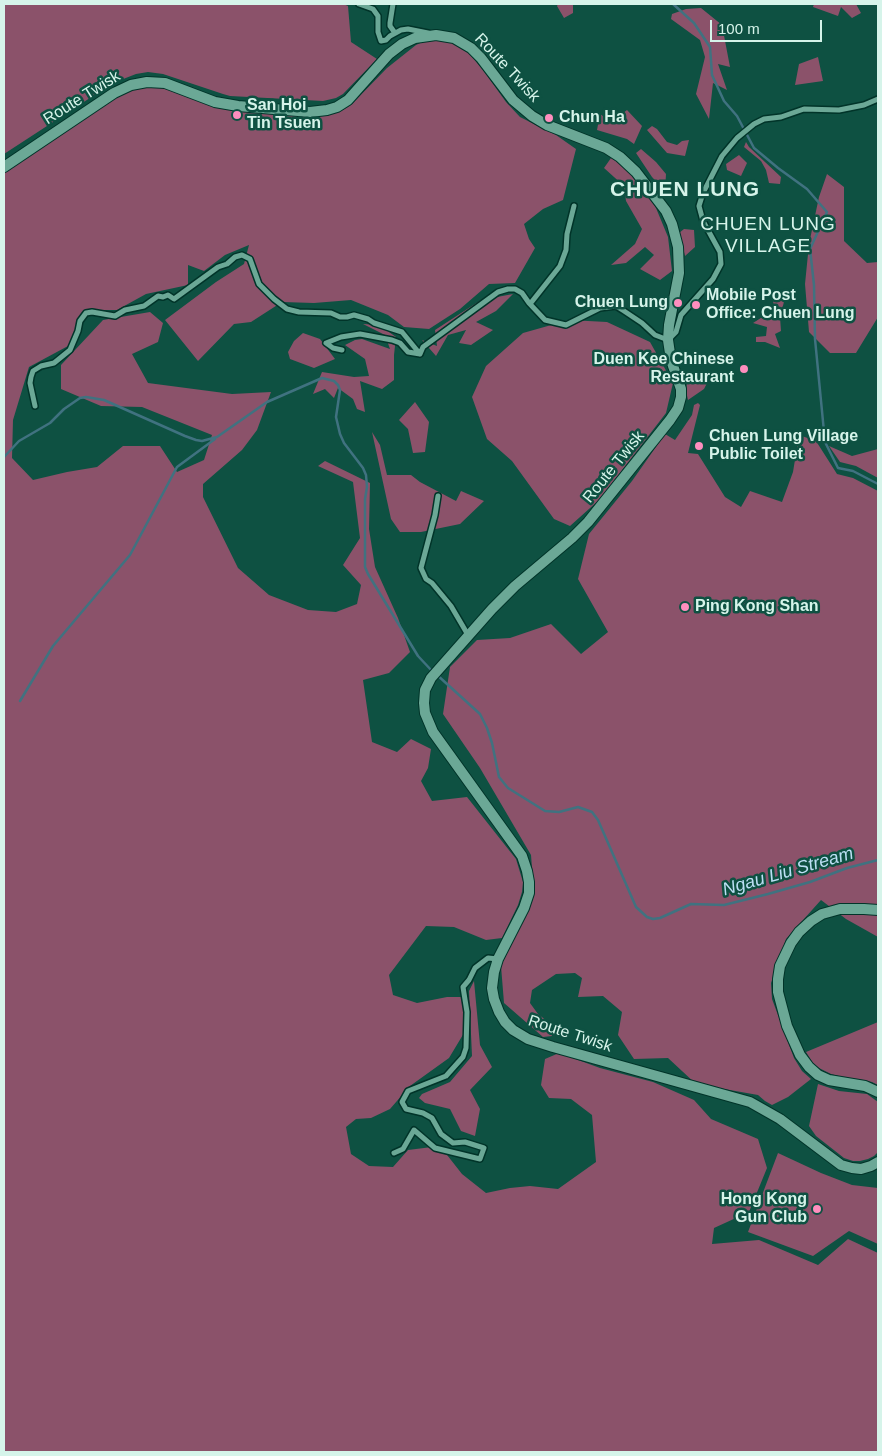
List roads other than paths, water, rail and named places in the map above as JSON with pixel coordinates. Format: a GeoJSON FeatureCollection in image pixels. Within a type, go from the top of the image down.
{"type":"FeatureCollection","features":[{"type":"Feature","properties":{"kind":"main road","name":"Route Twisk"},"geometry":{"type":"LineString","coordinates":[[4,167],[126,86],[152,82],[168,84],[215,102],[238,106],[310,112],[332,109],[341,105],[352,96],[396,48],[415,38],[436,34],[454,38],[476,52],[507,93],[526,112],[546,125],[593,142],[631,166],[649,187],[669,217],[678,247],[679,273],[668,340],[682,393],[680,402],[674,416],[588,522],[515,586],[492,609],[431,678],[425,690],[424,703],[428,723],[447,754],[522,856],[527,871],[529,893],[524,908],[498,959],[492,982],[494,999],[505,1022],[523,1036],[552,1047],[750,1102],[780,1119],[841,1165],[861,1169],[878,1162]]}},
{"type":"Feature","properties":{"kind":"main road"},"geometry":{"type":"LineString","coordinates":[[878,910],[840,909],[822,914],[810,921],[791,943],[780,966],[778,979],[778,992],[787,1026],[800,1055],[809,1067],[818,1075],[829,1080],[865,1086],[878,1092]]}},
{"type":"Feature","properties":{"kind":"street"},"geometry":{"type":"LineString","coordinates":[[360,4],[373,9],[378,16],[378,32],[381,41],[386,40],[401,30],[408,29],[436,34]]}},
{"type":"Feature","properties":{"kind":"street"},"geometry":{"type":"LineString","coordinates":[[393,4],[390,26],[395,33]]}},
{"type":"Feature","properties":{"kind":"street"},"geometry":{"type":"LineString","coordinates":[[420,354],[423,347],[498,292],[508,288],[522,293],[545,320],[566,325],[600,308],[616,306],[642,323],[655,335],[668,340],[676,332],[681,315],[713,278],[721,264],[720,252],[703,221],[699,206],[703,193],[722,156],[737,138],[754,124],[764,119],[781,117],[804,109],[839,110],[864,105],[878,99]]}},
{"type":"Feature","properties":{"kind":"street"},"geometry":{"type":"LineString","coordinates":[[530,304],[560,266],[566,250],[567,234],[574,206]]}},
{"type":"Feature","properties":{"kind":"street"},"geometry":{"type":"LineString","coordinates":[[35,406],[30,383],[33,372],[41,366],[54,363],[70,350],[80,321],[86,313],[92,312],[115,316],[125,310],[144,306],[158,296],[168,295],[174,299],[218,267],[228,264],[235,257],[242,255],[250,259],[259,284],[287,309],[299,312],[331,313],[340,317],[354,314],[368,318],[374,323],[383,324],[402,332],[420,354]]}},
{"type":"Feature","properties":{"kind":"street"},"geometry":{"type":"LineString","coordinates":[[342,350],[326,343],[360,334],[392,340],[400,343],[408,352],[420,354]]}},
{"type":"Feature","properties":{"kind":"street"},"geometry":{"type":"LineString","coordinates":[[438,496],[421,568],[426,579],[432,583],[451,606],[469,636]]}},
{"type":"Feature","properties":{"kind":"street"},"geometry":{"type":"LineString","coordinates":[[394,1154],[403,1149],[414,1130],[436,1148],[480,1159],[484,1148],[465,1142],[453,1143],[440,1134],[432,1118],[423,1113],[406,1109],[402,1102],[408,1091],[446,1076],[463,1057],[466,1048],[467,1012],[463,987],[475,968],[488,958],[498,959]]}},
{"type":"Feature","properties":{"kind":"waterway"},"geometry":{"type":"LineString","coordinates":[[673,4],[694,23],[710,47],[712,75],[724,101],[737,116],[754,148],[807,189],[827,212],[810,249],[814,285],[815,339],[825,442],[838,468],[853,471],[878,484]]}},
{"type":"Feature","properties":{"kind":"waterway","name":"Ngau Liu Stream"},"geometry":{"type":"LineString","coordinates":[[4,457],[19,441],[50,423],[64,409],[80,398],[104,400],[185,436],[202,441],[217,437],[267,402],[322,378],[334,381],[340,390],[336,417],[340,434],[366,475],[365,567],[418,656],[432,671]]}},
{"type":"Feature","properties":{"kind":"waterway"},"geometry":{"type":"LineString","coordinates":[[20,701],[53,646],[130,555],[177,467],[215,439]]}},
{"type":"Feature","properties":{"kind":"waterway","name":"Ngau Liu Stream"},"geometry":{"type":"LineString","coordinates":[[436,674],[480,714],[492,743],[499,777],[508,788],[545,811],[559,812],[578,807],[592,812],[598,820],[636,907],[647,917],[653,919],[660,918],[691,904],[724,905],[810,882],[847,868],[878,860]]}},
{"type":"Feature","properties":{"kind":"place","name":"San Hoi Tin Tsuen"},"geometry":{"type":"Point","coordinates":[237,115]}},
{"type":"Feature","properties":{"kind":"place","name":"Chun Ha"},"geometry":{"type":"Point","coordinates":[549,118]}},
{"type":"Feature","properties":{"kind":"place","name":"Chuen Lung"},"geometry":{"type":"Point","coordinates":[678,303]}},
{"type":"Feature","properties":{"kind":"place","name":"Mobile Post Office: Chuen Lung"},"geometry":{"type":"Point","coordinates":[696,305]}},
{"type":"Feature","properties":{"kind":"place","name":"Duen Kee Chinese Restaurant"},"geometry":{"type":"Point","coordinates":[744,369]}},
{"type":"Feature","properties":{"kind":"place","name":"Chuen Lung Village Public Toilet"},"geometry":{"type":"Point","coordinates":[699,446]}},
{"type":"Feature","properties":{"kind":"place","name":"Ping Kong Shan"},"geometry":{"type":"Point","coordinates":[685,607]}},
{"type":"Feature","properties":{"kind":"place","name":"Hong Kong Gun Club"},"geometry":{"type":"Point","coordinates":[817,1209]}},
{"type":"Feature","properties":{"kind":"district","name":"CHUEN LUNG"},"geometry":{"type":"Point","coordinates":[685,190]}},
{"type":"Feature","properties":{"kind":"district","name":"CHUEN LUNG VILLAGE"},"geometry":{"type":"Point","coordinates":[768,236]}}]}
